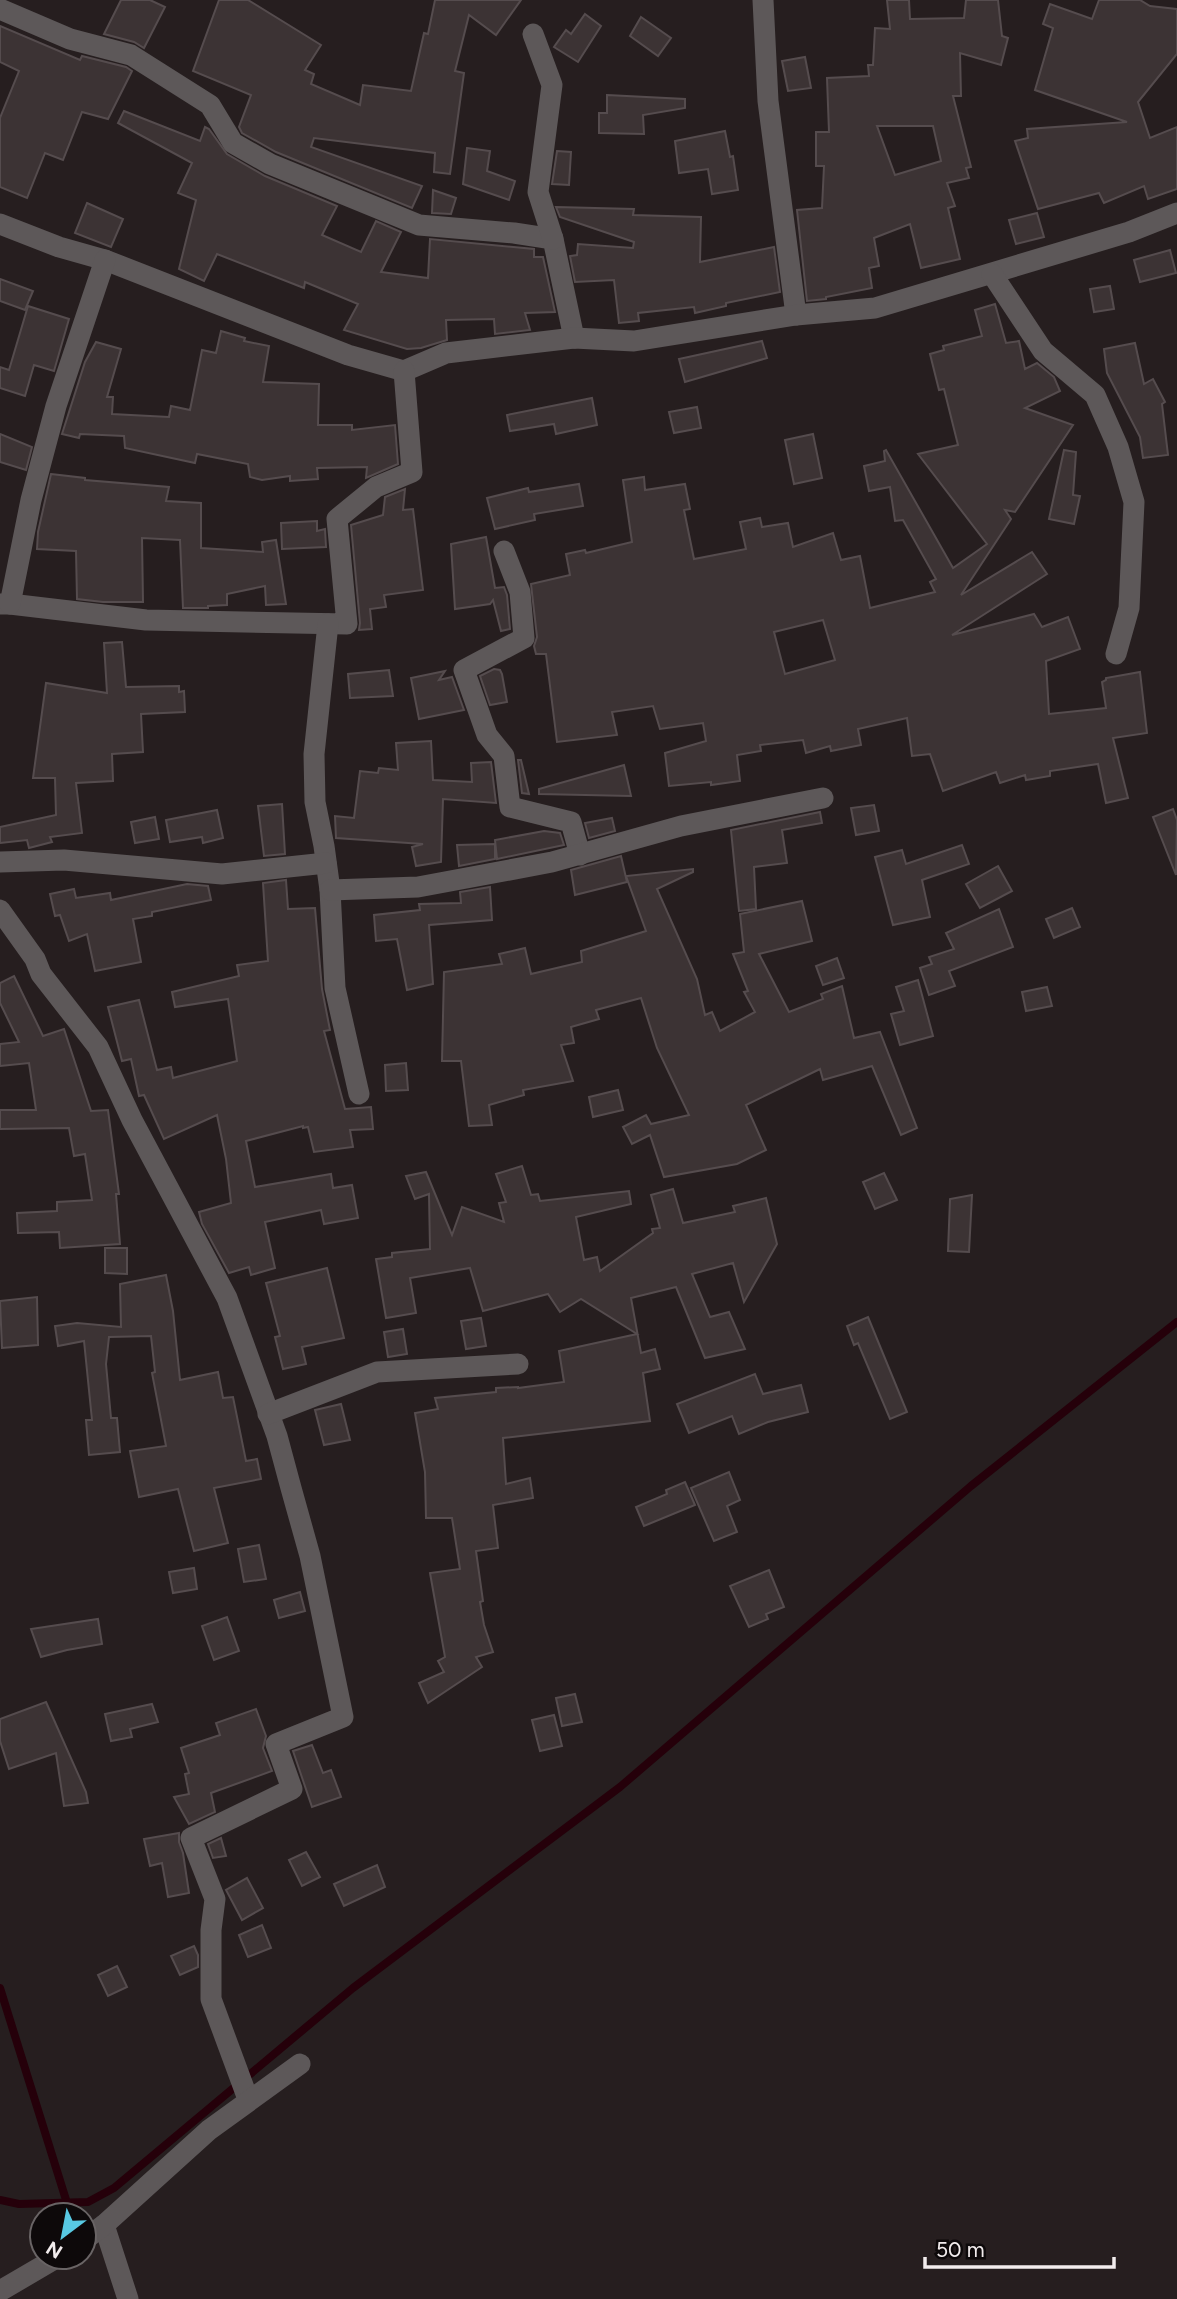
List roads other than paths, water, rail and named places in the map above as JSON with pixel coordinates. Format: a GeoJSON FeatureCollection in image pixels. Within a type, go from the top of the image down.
{"type":"FeatureCollection","features":[{"type":"Feature","properties":{"kind":"street"},"geometry":{"type":"LineString","coordinates":[[763,0],[768,101],[796,315]]}},
{"type":"Feature","properties":{"kind":"street"},"geometry":{"type":"LineString","coordinates":[[0,9],[70,40],[131,55],[209,105],[233,143],[270,164],[419,225],[553,239]]}},
{"type":"Feature","properties":{"kind":"street"},"geometry":{"type":"LineString","coordinates":[[533,34],[552,86],[538,192],[553,239],[574,338]]}},
{"type":"Feature","properties":{"kind":"street"},"geometry":{"type":"LineString","coordinates":[[0,224],[59,247],[105,260],[348,355],[404,371],[446,353],[574,338],[634,341],[796,315],[875,308],[1129,232],[1177,213]]}},
{"type":"Feature","properties":{"kind":"street"},"geometry":{"type":"LineString","coordinates":[[105,260],[56,406],[5,604],[146,620],[347,624],[337,519],[376,487],[412,472],[404,371]]}},
{"type":"Feature","properties":{"kind":"street"},"geometry":{"type":"LineString","coordinates":[[992,274],[1043,351],[1095,395],[1118,447],[1134,502],[1129,608],[1116,654]]}},
{"type":"Feature","properties":{"kind":"street"},"geometry":{"type":"LineString","coordinates":[[504,551],[520,592],[524,638],[464,670],[487,735],[504,756],[510,807],[571,822],[580,855]]}},
{"type":"Feature","properties":{"kind":"street"},"geometry":{"type":"LineString","coordinates":[[328,624],[314,754],[315,802],[330,890],[335,988],[359,1094]]}},
{"type":"Feature","properties":{"kind":"street"},"geometry":{"type":"LineString","coordinates":[[330,890],[418,887],[580,855],[681,826],[823,798]]}},
{"type":"Feature","properties":{"kind":"street"},"geometry":{"type":"LineString","coordinates":[[0,862],[64,860],[222,874],[326,863]]}},
{"type":"Feature","properties":{"kind":"street"},"geometry":{"type":"LineString","coordinates":[[0,910],[35,959],[41,974],[97,1047],[132,1120],[227,1298],[268,1413],[310,1556],[343,1717],[276,1744],[292,1788],[191,1838],[215,1899],[211,1930],[211,1998],[248,2099]]}},
{"type":"Feature","properties":{"kind":"street"},"geometry":{"type":"LineString","coordinates":[[268,1413],[377,1372],[518,1364]]}},
{"type":"Feature","properties":{"kind":"street"},"geometry":{"type":"LineString","coordinates":[[98,2229],[209,2130],[248,2099],[300,2064]]}},
{"type":"Feature","properties":{"kind":"street"},"geometry":{"type":"LineString","coordinates":[[104,2225],[128,2299]]}},
{"type":"Feature","properties":{"kind":"street"},"geometry":{"type":"LineString","coordinates":[[0,2291],[34,2271]]}},
{"type":"Feature","properties":{"kind":"waterway"},"geometry":{"type":"LineString","coordinates":[[0,2200],[19,2204],[88,2202],[114,2188],[353,1988],[620,1787],[971,1486],[1177,1322]]}},
{"type":"Feature","properties":{"kind":"waterway"},"geometry":{"type":"LineString","coordinates":[[0,1988],[66,2201]]}}]}
